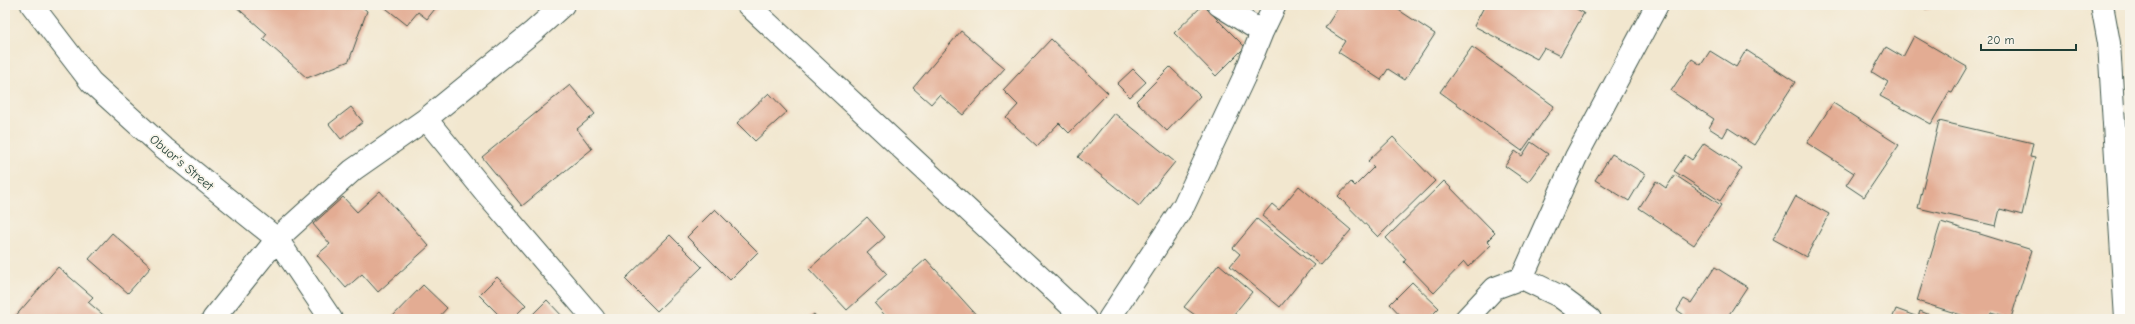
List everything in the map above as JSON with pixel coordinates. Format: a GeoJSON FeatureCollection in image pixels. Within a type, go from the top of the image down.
{"type":"FeatureCollection","features":[{"type":"Feature","properties":{"kind":"street","name":"Obuor’s Street"},"geometry":{"type":"LineString","coordinates":[[32,5],[90,82],[164,148],[277,239],[331,319]]}},
{"type":"Feature","properties":{"kind":"street"},"geometry":{"type":"LineString","coordinates":[[213,319],[277,239],[353,170],[426,119],[534,31],[563,5]]}},
{"type":"Feature","properties":{"kind":"street"},"geometry":{"type":"LineString","coordinates":[[748,5],[1085,319]]}},
{"type":"Feature","properties":{"kind":"street"},"geometry":{"type":"LineString","coordinates":[[1219,5],[1262,32]]}},
{"type":"Feature","properties":{"kind":"street"},"geometry":{"type":"LineString","coordinates":[[1109,319],[1184,205],[1244,77],[1262,32],[1275,5]]}},
{"type":"Feature","properties":{"kind":"street"},"geometry":{"type":"LineString","coordinates":[[1466,319],[1495,288],[1522,278],[1576,157],[1656,5]]}},
{"type":"Feature","properties":{"kind":"street"},"geometry":{"type":"LineString","coordinates":[[2102,5],[2109,43],[2126,319]]}},
{"type":"Feature","properties":{"kind":"street"},"geometry":{"type":"LineString","coordinates":[[426,119],[486,193],[594,319]]}},
{"type":"Feature","properties":{"kind":"street"},"geometry":{"type":"LineString","coordinates":[[1522,278],[1559,296],[1590,319]]}},
{"type":"Feature","properties":{"kind":"building"},"geometry":{"type":"Polygon","coordinates":[[[234,5],[360,5],[367,11],[349,61],[307,78],[263,39],[267,34],[234,5]]]}},
{"type":"Feature","properties":{"kind":"building"},"geometry":{"type":"Polygon","coordinates":[[[382,5],[438,5],[427,19],[418,12],[407,25],[382,5]]]}},
{"type":"Feature","properties":{"kind":"building"},"geometry":{"type":"Polygon","coordinates":[[[1203,5],[1245,47],[1216,76],[1174,33],[1203,5]]]}},
{"type":"Feature","properties":{"kind":"building"},"geometry":{"type":"Polygon","coordinates":[[[1340,5],[1391,5],[1435,34],[1405,80],[1388,69],[1381,80],[1338,52],[1345,41],[1325,28],[1340,5]]]}},
{"type":"Feature","properties":{"kind":"building"},"geometry":{"type":"Polygon","coordinates":[[[1485,5],[1569,5],[1584,13],[1560,56],[1544,48],[1537,59],[1474,26],[1485,5]]]}},
{"type":"Feature","properties":{"kind":"building"},"geometry":{"type":"Polygon","coordinates":[[[1924,5],[1940,5],[1940,6],[1925,9],[1924,5]]]}},
{"type":"Feature","properties":{"kind":"building"},"geometry":{"type":"Polygon","coordinates":[[[961,31],[1005,68],[963,115],[939,95],[931,104],[913,88],[961,31]]]}},
{"type":"Feature","properties":{"kind":"building"},"geometry":{"type":"Polygon","coordinates":[[[1914,36],[1967,67],[1952,93],[1949,92],[1931,124],[1880,96],[1888,82],[1872,72],[1886,47],[1903,57],[1914,36]]]}},
{"type":"Feature","properties":{"kind":"building"},"geometry":{"type":"Polygon","coordinates":[[[1051,39],[1108,93],[1069,133],[1059,123],[1037,146],[1006,118],[1018,105],[1003,90],[1051,39]]]}},
{"type":"Feature","properties":{"kind":"building"},"geometry":{"type":"Polygon","coordinates":[[[1472,47],[1554,106],[1522,151],[1440,92],[1472,47]]]}},
{"type":"Feature","properties":{"kind":"building"},"geometry":{"type":"Polygon","coordinates":[[[1746,50],[1795,82],[1754,145],[1728,128],[1723,137],[1709,128],[1714,119],[1671,91],[1692,59],[1701,65],[1710,51],[1736,67],[1746,50]]]}},
{"type":"Feature","properties":{"kind":"building"},"geometry":{"type":"Polygon","coordinates":[[[1170,67],[1200,96],[1167,131],[1136,101],[1170,67]]]}},
{"type":"Feature","properties":{"kind":"building"},"geometry":{"type":"Polygon","coordinates":[[[1133,69],[1146,82],[1130,97],[1117,84],[1133,69]]]}},
{"type":"Feature","properties":{"kind":"building"},"geometry":{"type":"Polygon","coordinates":[[[570,85],[595,114],[577,129],[592,149],[522,206],[482,157],[570,85]]]}},
{"type":"Feature","properties":{"kind":"building"},"geometry":{"type":"Polygon","coordinates":[[[769,93],[787,112],[755,141],[737,123],[769,93]]]}},
{"type":"Feature","properties":{"kind":"building"},"geometry":{"type":"Polygon","coordinates":[[[1833,103],[1899,145],[1864,197],[1846,185],[1854,173],[1807,143],[1833,103]]]}},
{"type":"Feature","properties":{"kind":"building"},"geometry":{"type":"Polygon","coordinates":[[[351,107],[363,122],[341,139],[329,124],[351,107]]]}},
{"type":"Feature","properties":{"kind":"building"},"geometry":{"type":"Polygon","coordinates":[[[1114,113],[1175,162],[1139,206],[1078,157],[1114,113]]]}},
{"type":"Feature","properties":{"kind":"building"},"geometry":{"type":"Polygon","coordinates":[[[1939,121],[2033,143],[2030,157],[2035,158],[2022,215],[2000,209],[1996,226],[1918,208],[1939,121]]]}},
{"type":"Feature","properties":{"kind":"building"},"geometry":{"type":"Polygon","coordinates":[[[1393,137],[1435,181],[1378,237],[1338,196],[1351,182],[1355,186],[1374,167],[1368,161],[1393,137]]]}},
{"type":"Feature","properties":{"kind":"building"},"geometry":{"type":"Polygon","coordinates":[[[1531,142],[1548,154],[1528,182],[1505,166],[1515,151],[1522,156],[1531,142]]]}},
{"type":"Feature","properties":{"kind":"building"},"geometry":{"type":"Polygon","coordinates":[[[1704,143],[1742,168],[1720,201],[1674,171],[1685,155],[1692,160],[1704,143]]]}},
{"type":"Feature","properties":{"kind":"building"},"geometry":{"type":"Polygon","coordinates":[[[1612,154],[1645,174],[1629,201],[1595,180],[1612,154]]]}},
{"type":"Feature","properties":{"kind":"building"},"geometry":{"type":"Polygon","coordinates":[[[1675,175],[1721,205],[1694,245],[1639,208],[1656,181],[1666,188],[1675,175]]]}},
{"type":"Feature","properties":{"kind":"building"},"geometry":{"type":"Polygon","coordinates":[[[1444,181],[1495,233],[1487,241],[1491,245],[1468,267],[1464,262],[1434,293],[1404,262],[1406,259],[1386,238],[1444,181]]]}},
{"type":"Feature","properties":{"kind":"building"},"geometry":{"type":"Polygon","coordinates":[[[1299,186],[1351,230],[1321,265],[1262,216],[1272,204],[1279,210],[1299,186]]]}},
{"type":"Feature","properties":{"kind":"building"},"geometry":{"type":"Polygon","coordinates":[[[380,191],[429,246],[378,292],[362,274],[346,288],[317,255],[330,244],[313,224],[343,197],[357,212],[380,191]]]}},
{"type":"Feature","properties":{"kind":"building"},"geometry":{"type":"Polygon","coordinates":[[[1796,196],[1829,214],[1806,257],[1773,239],[1796,196]]]}},
{"type":"Feature","properties":{"kind":"building"},"geometry":{"type":"Polygon","coordinates":[[[715,209],[758,252],[730,280],[687,237],[715,209]]]}},
{"type":"Feature","properties":{"kind":"building"},"geometry":{"type":"Polygon","coordinates":[[[867,217],[885,237],[867,253],[887,274],[847,310],[809,269],[867,217]]]}},
{"type":"Feature","properties":{"kind":"building"},"geometry":{"type":"Polygon","coordinates":[[[1257,219],[1314,265],[1280,307],[1230,266],[1240,254],[1233,248],[1257,219]]]}},
{"type":"Feature","properties":{"kind":"building"},"geometry":{"type":"Polygon","coordinates":[[[1941,222],[2032,250],[2011,318],[1991,312],[1989,319],[1974,319],[1917,301],[1941,222]]]}},
{"type":"Feature","properties":{"kind":"building"},"geometry":{"type":"Polygon","coordinates":[[[112,233],[151,267],[128,293],[89,259],[112,233]]]}},
{"type":"Feature","properties":{"kind":"building"},"geometry":{"type":"Polygon","coordinates":[[[670,235],[702,267],[657,311],[625,279],[670,235]]]}},
{"type":"Feature","properties":{"kind":"building"},"geometry":{"type":"Polygon","coordinates":[[[926,259],[980,319],[888,319],[875,304],[926,259]]]}},
{"type":"Feature","properties":{"kind":"building"},"geometry":{"type":"Polygon","coordinates":[[[1219,264],[1252,292],[1230,319],[1192,319],[1195,315],[1184,307],[1219,264]]]}},
{"type":"Feature","properties":{"kind":"building"},"geometry":{"type":"Polygon","coordinates":[[[58,267],[93,297],[88,302],[108,319],[13,319],[58,267]]]}},
{"type":"Feature","properties":{"kind":"building"},"geometry":{"type":"Polygon","coordinates":[[[1715,267],[1747,287],[1726,319],[1681,319],[1684,315],[1677,310],[1684,299],[1691,303],[1715,267]]]}},
{"type":"Feature","properties":{"kind":"building"},"geometry":{"type":"Polygon","coordinates":[[[497,277],[526,305],[512,319],[503,319],[479,295],[497,277]]]}},
{"type":"Feature","properties":{"kind":"building"},"geometry":{"type":"Polygon","coordinates":[[[1412,282],[1439,308],[1428,319],[1420,319],[1416,315],[1412,319],[1404,319],[1390,304],[1412,282]]]}},
{"type":"Feature","properties":{"kind":"building"},"geometry":{"type":"Polygon","coordinates":[[[423,285],[447,308],[437,319],[390,319],[423,285]]]}},
{"type":"Feature","properties":{"kind":"building"},"geometry":{"type":"Polygon","coordinates":[[[547,300],[565,319],[535,319],[532,315],[547,300]]]}},
{"type":"Feature","properties":{"kind":"building"},"geometry":{"type":"Polygon","coordinates":[[[1896,309],[1918,317],[1920,311],[1940,319],[1892,319],[1896,309]]]}},
{"type":"Feature","properties":{"kind":"building"},"geometry":{"type":"Polygon","coordinates":[[[814,314],[818,319],[808,319],[814,314]]]}}]}
